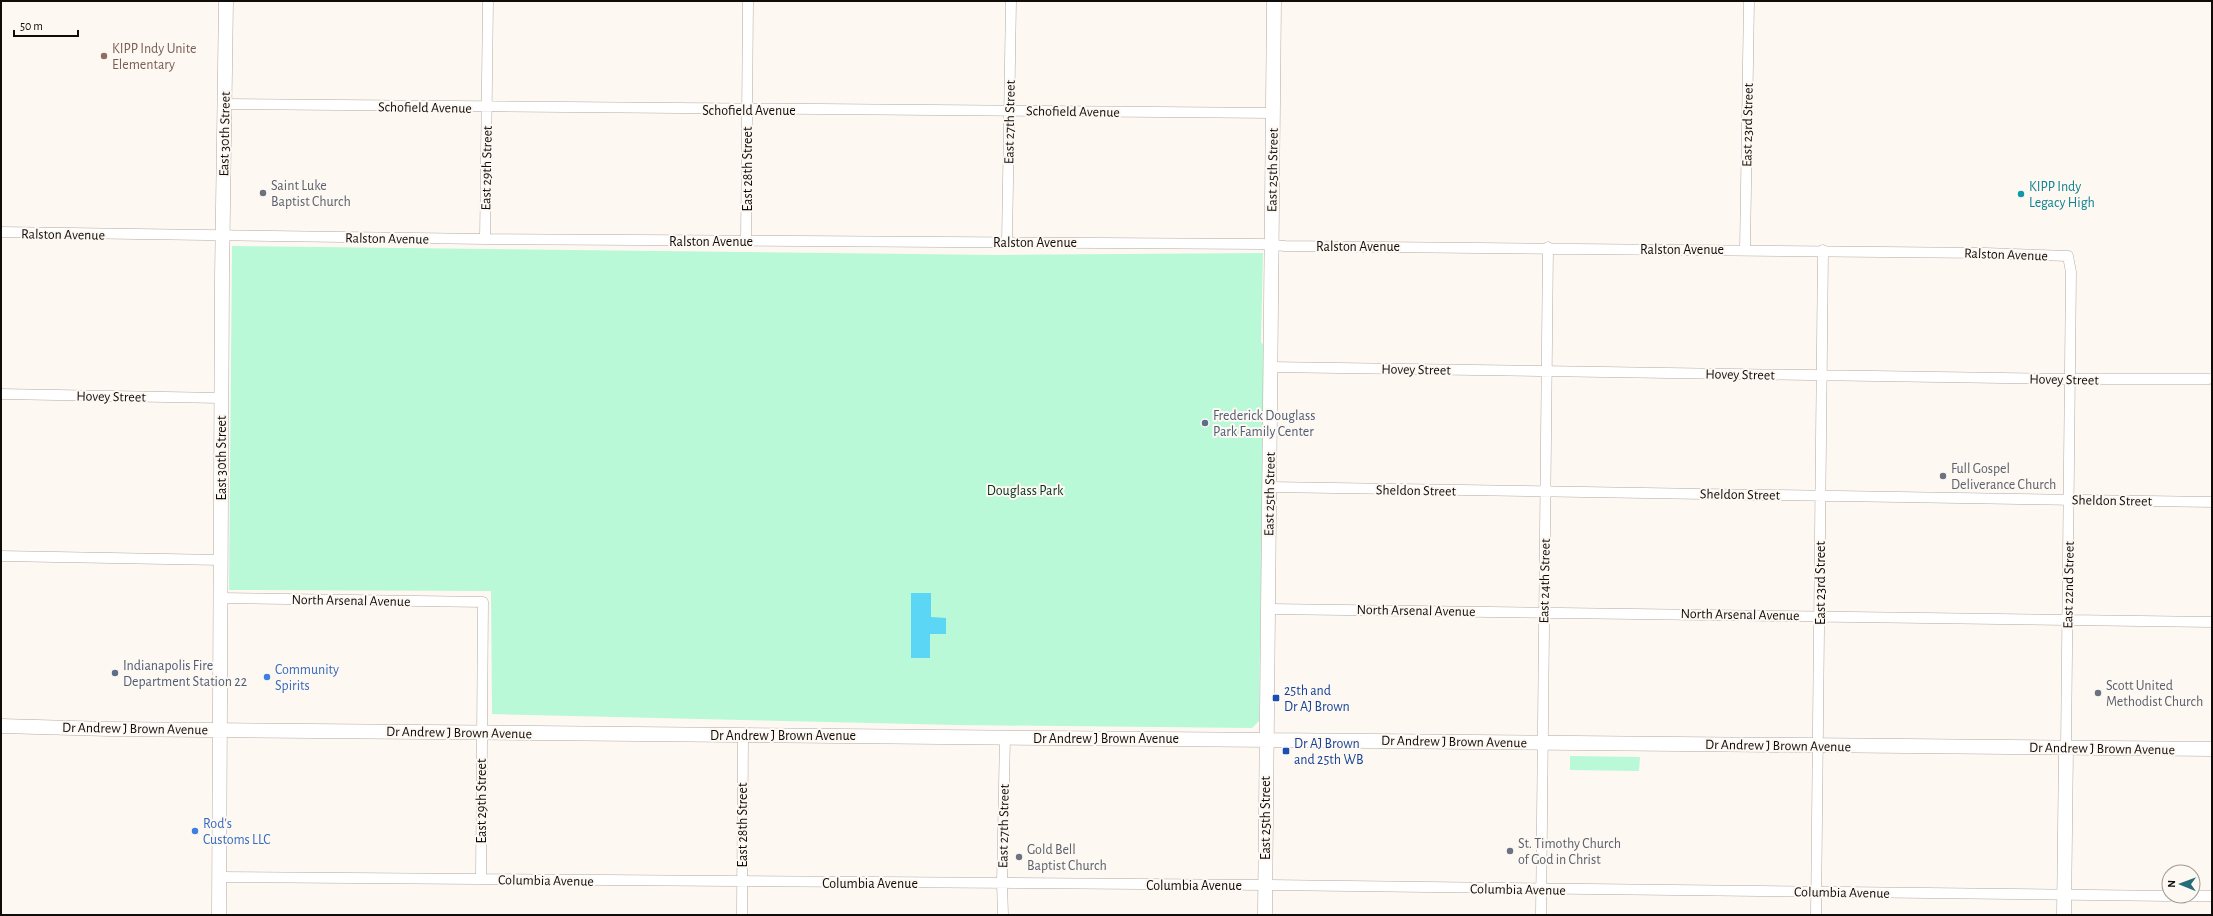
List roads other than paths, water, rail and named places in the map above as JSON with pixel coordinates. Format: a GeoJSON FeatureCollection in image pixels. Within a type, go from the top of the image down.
{"type":"FeatureCollection","features":[{"type":"Feature","properties":{"kind":"main road","name":"East 30th Street"},"geometry":{"type":"LineString","coordinates":[[219,915],[222,236],[226,1]]}},
{"type":"Feature","properties":{"kind":"main road","name":"East 25th Street"},"geometry":{"type":"LineString","coordinates":[[1265,915],[1268,487],[1274,1]]}},
{"type":"Feature","properties":{"kind":"main road","name":"Dr Andrew J Brown Avenue"},"geometry":{"type":"LineString","coordinates":[[1,726],[219,730],[2212,749]]}},
{"type":"Feature","properties":{"kind":"main road","name":"East 22nd Street"},"geometry":{"type":"LineString","coordinates":[[2064,915],[2066,748]]}},
{"type":"Feature","properties":{"kind":"street","name":"East 29th Street"},"geometry":{"type":"LineString","coordinates":[[485,239],[488,1]]}},
{"type":"Feature","properties":{"kind":"street","name":"East 28th Street"},"geometry":{"type":"LineString","coordinates":[[746,241],[748,1]]}},
{"type":"Feature","properties":{"kind":"street","name":"East 27th Street"},"geometry":{"type":"LineString","coordinates":[[1007,242],[1011,1]]}},
{"type":"Feature","properties":{"kind":"street","name":"East 23rd Street"},"geometry":{"type":"LineString","coordinates":[[1745,249],[1749,1]]}},
{"type":"Feature","properties":{"kind":"street","name":"Schofield Avenue"},"geometry":{"type":"LineString","coordinates":[[225,104],[747,110],[1273,113]]}},
{"type":"Feature","properties":{"kind":"street","name":"Ralston Avenue"},"geometry":{"type":"LineString","coordinates":[[1,232],[485,239],[1745,249],[1985,252],[2068,256]]}},
{"type":"Feature","properties":{"kind":"street","name":"East 24th Street"},"geometry":{"type":"LineString","coordinates":[[1541,915],[1548,247]]}},
{"type":"Feature","properties":{"kind":"street","name":"East 23rd Street"},"geometry":{"type":"LineString","coordinates":[[1816,915],[1823,250]]}},
{"type":"Feature","properties":{"kind":"street","name":"East 22nd Street"},"geometry":{"type":"LineString","coordinates":[[2066,748],[2071,272],[2068,256]]}},
{"type":"Feature","properties":{"kind":"street","name":"Hovey Street"},"geometry":{"type":"LineString","coordinates":[[1270,367],[1546,372],[1822,374],[2070,379],[2209,379]]}},
{"type":"Feature","properties":{"kind":"street","name":"Hovey Street"},"geometry":{"type":"LineString","coordinates":[[1,394],[221,398]]}},
{"type":"Feature","properties":{"kind":"street","name":"Sheldon Street"},"geometry":{"type":"LineString","coordinates":[[1268,487],[2212,502]]}},
{"type":"Feature","properties":{"kind":"street"},"geometry":{"type":"LineString","coordinates":[[1,556],[221,560]]}},
{"type":"Feature","properties":{"kind":"street","name":"North Arsenal Avenue"},"geometry":{"type":"LineString","coordinates":[[220,598],[483,602]]}},
{"type":"Feature","properties":{"kind":"street","name":"East 29th Street"},"geometry":{"type":"LineString","coordinates":[[481,879],[483,602]]}},
{"type":"Feature","properties":{"kind":"street","name":"North Arsenal Avenue"},"geometry":{"type":"LineString","coordinates":[[1268,608],[2212,622]]}},
{"type":"Feature","properties":{"kind":"street","name":"East 28th Street"},"geometry":{"type":"LineString","coordinates":[[742,915],[743,735]]}},
{"type":"Feature","properties":{"kind":"street","name":"East 27th Street"},"geometry":{"type":"LineString","coordinates":[[1003,915],[1002,883],[1005,737]]}},
{"type":"Feature","properties":{"kind":"street","name":"Columbia Avenue"},"geometry":{"type":"LineString","coordinates":[[219,877],[1002,883],[2161,896]]}},
{"type":"Feature","properties":{"kind":"street"},"geometry":{"type":"LineString","coordinates":[[2201,896],[2212,896]]}},
{"type":"Feature","properties":{"kind":"water"},"geometry":{"type":"Polygon","coordinates":[[[911,593],[931,593],[931,617],[946,618],[946,634],[930,634],[930,658],[911,658],[911,593]]]}},
{"type":"Feature","properties":{"kind":"place","name":"KIPP Indy Unite Elementary"},"geometry":{"type":"Point","coordinates":[104,56]}},
{"type":"Feature","properties":{"kind":"place","name":"Saint Luke Baptist Church"},"geometry":{"type":"Point","coordinates":[263,193]}},
{"type":"Feature","properties":{"kind":"place","name":"KIPP Indy Legacy High"},"geometry":{"type":"Point","coordinates":[2021,194]}},
{"type":"Feature","properties":{"kind":"place","name":"Frederick Douglass Park Family Center"},"geometry":{"type":"Point","coordinates":[1205,423]}},
{"type":"Feature","properties":{"kind":"place","name":"Full Gospel Deliverance Church"},"geometry":{"type":"Point","coordinates":[1943,476]}},
{"type":"Feature","properties":{"kind":"place","name":"Indianapolis Fire Department Station 22"},"geometry":{"type":"Point","coordinates":[115,673]}},
{"type":"Feature","properties":{"kind":"place","name":"Community Spirits"},"geometry":{"type":"Point","coordinates":[267,677]}},
{"type":"Feature","properties":{"kind":"place","name":"Scott United Methodist Church"},"geometry":{"type":"Point","coordinates":[2098,693]}},
{"type":"Feature","properties":{"kind":"place","name":"25th and Dr AJ Brown"},"geometry":{"type":"Point","coordinates":[1276,698]}},
{"type":"Feature","properties":{"kind":"place","name":"Dr AJ Brown and 25th WB"},"geometry":{"type":"Point","coordinates":[1286,751]}},
{"type":"Feature","properties":{"kind":"place","name":"Rod's Customs LLC"},"geometry":{"type":"Point","coordinates":[195,831]}},
{"type":"Feature","properties":{"kind":"place","name":"St. Timothy Church of God in Christ"},"geometry":{"type":"Point","coordinates":[1510,851]}},
{"type":"Feature","properties":{"kind":"place","name":"Gold Bell Baptist Church"},"geometry":{"type":"Point","coordinates":[1019,857]}},
{"type":"Feature","properties":{"kind":"park label","name":"Douglass Park"},"geometry":{"type":"Point","coordinates":[1025,490]}}]}
